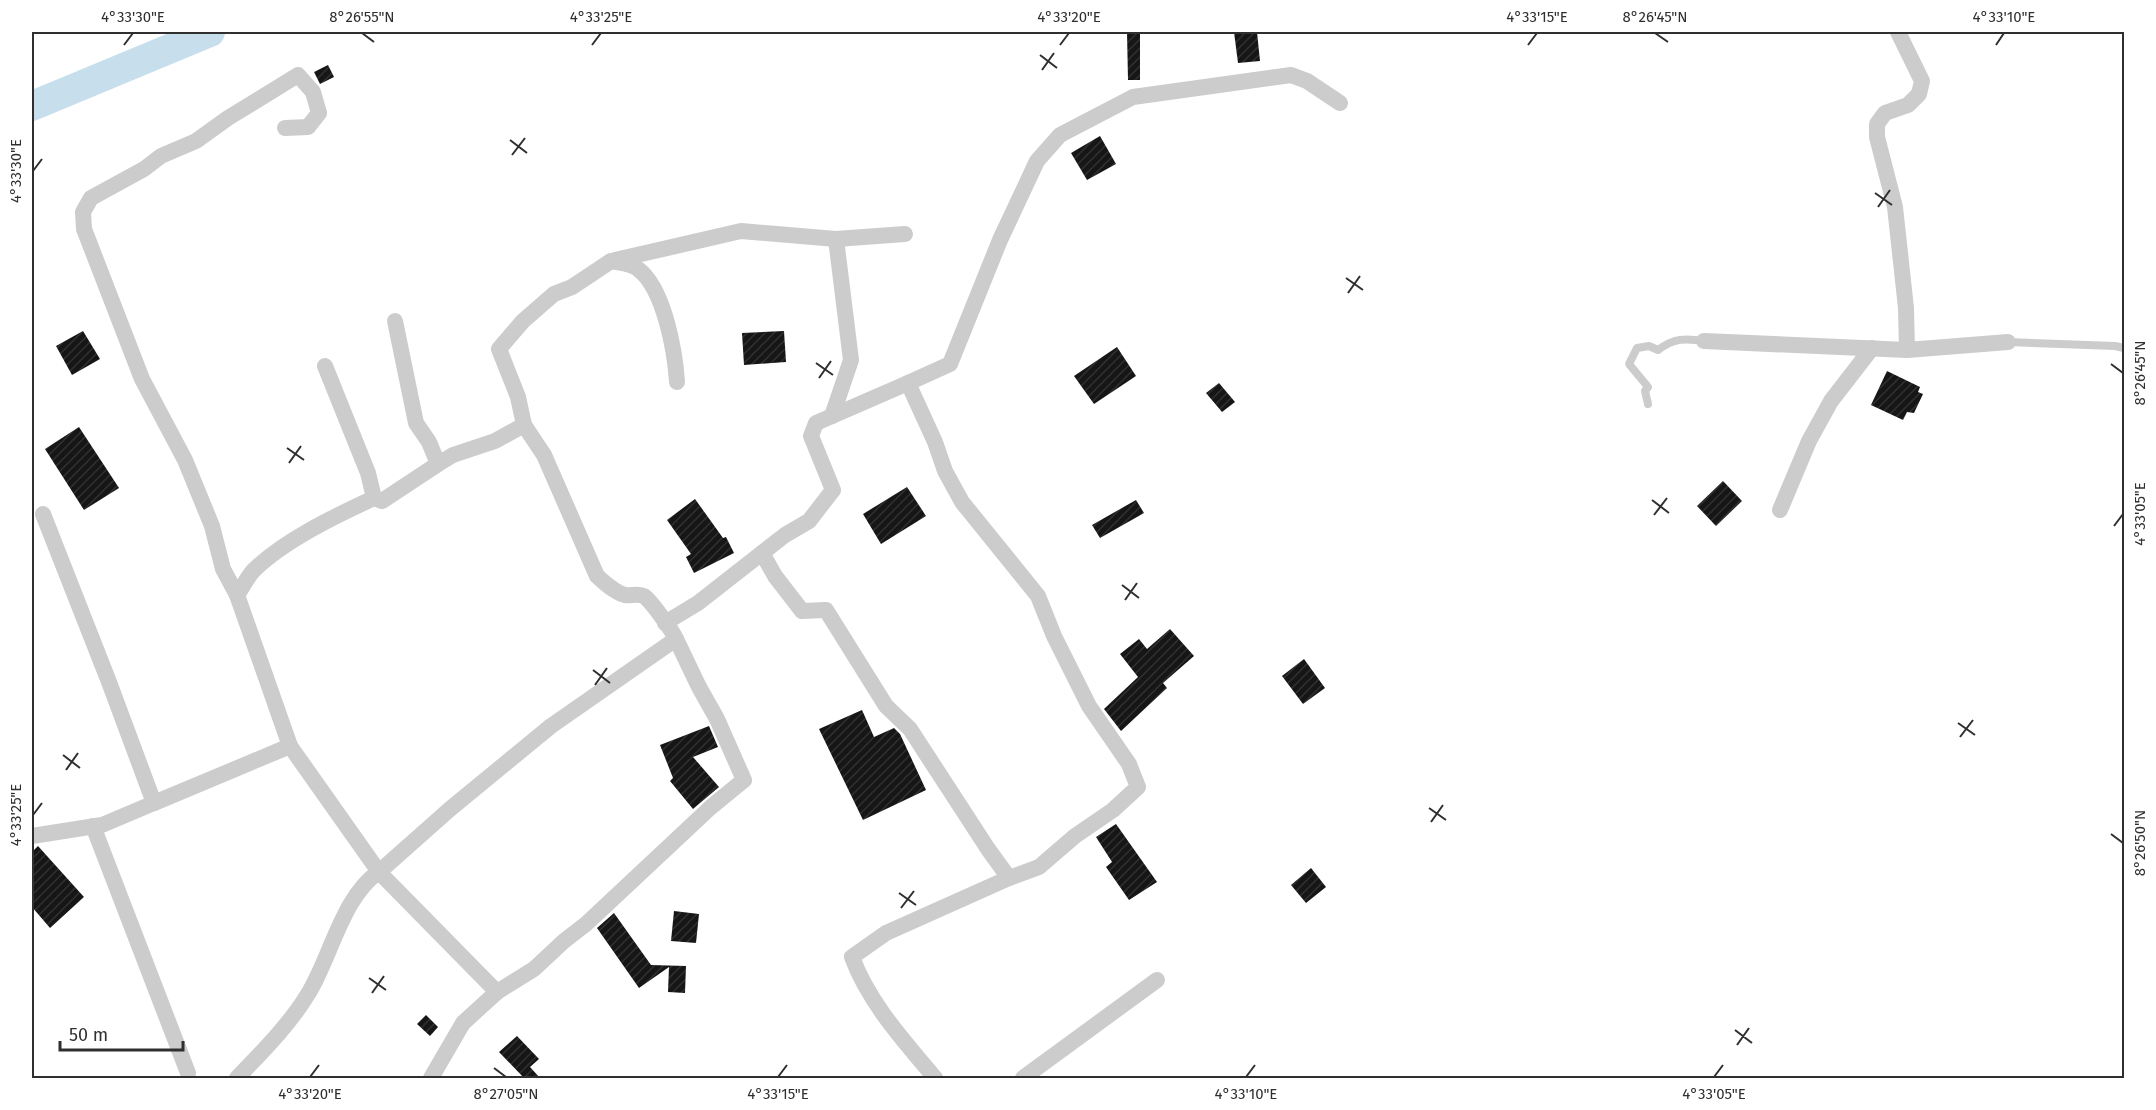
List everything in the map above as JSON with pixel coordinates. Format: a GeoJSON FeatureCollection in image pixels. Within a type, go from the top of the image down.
{"type":"FeatureCollection","features":[{"type":"Feature","properties":{"kind":"street"},"geometry":{"type":"LineString","coordinates":[[1898,32],[1922,81],[1919,94],[1908,105],[1885,113],[1877,124],[1876,137],[1895,207],[1906,308],[1907,350]]}},
{"type":"Feature","properties":{"kind":"street"},"geometry":{"type":"LineString","coordinates":[[285,128],[308,128],[319,113],[313,92],[298,75],[228,118],[196,141],[161,156],[144,169],[91,198],[83,212],[84,229],[138,368],[185,460],[212,526],[223,569],[237,595],[290,746],[379,872],[497,992]]}},
{"type":"Feature","properties":{"kind":"street"},"geometry":{"type":"LineString","coordinates":[[665,623],[698,603],[785,535],[809,521],[833,490],[811,436],[816,423],[950,364],[1000,240],[1037,161],[1060,135],[1133,98],[1291,75],[1307,81],[1340,104]]}},
{"type":"Feature","properties":{"kind":"street"},"geometry":{"type":"LineString","coordinates":[[430,1078],[463,1023],[497,992],[534,969],[586,924],[711,807],[744,780],[717,719],[673,631],[645,597],[637,594],[626,595],[611,588],[597,576],[543,455],[524,425],[518,397],[499,349],[523,321],[554,294],[572,287],[611,261],[741,231],[836,239],[905,234]]}},
{"type":"Feature","properties":{"kind":"street"},"geometry":{"type":"LineString","coordinates":[[832,416],[851,360],[836,239]]}},
{"type":"Feature","properties":{"kind":"street"},"geometry":{"type":"LineString","coordinates":[[611,261],[638,268],[649,281],[661,304],[673,343],[677,382]]}},
{"type":"Feature","properties":{"kind":"street"},"geometry":{"type":"LineString","coordinates":[[395,321],[417,423],[429,442],[438,464]]}},
{"type":"Feature","properties":{"kind":"street"},"geometry":{"type":"LineString","coordinates":[[1704,340],[1907,350],[2008,342]]}},
{"type":"Feature","properties":{"kind":"street"},"geometry":{"type":"LineString","coordinates":[[1780,510],[1809,441],[1831,401],[1872,348]]}},
{"type":"Feature","properties":{"kind":"street"},"geometry":{"type":"LineString","coordinates":[[325,366],[368,473],[374,498]]}},
{"type":"Feature","properties":{"kind":"street"},"geometry":{"type":"LineString","coordinates":[[908,383],[935,442],[945,471],[962,502],[1038,596],[1054,636],[1089,706],[1129,764],[1138,787],[1113,810],[1075,836],[1039,867],[886,933],[852,957],[861,982],[907,1046],[935,1078]]}},
{"type":"Feature","properties":{"kind":"street"},"geometry":{"type":"LineString","coordinates":[[237,595],[252,572],[309,531],[374,498],[382,501],[453,455],[495,441],[524,425]]}},
{"type":"Feature","properties":{"kind":"street"},"geometry":{"type":"LineString","coordinates":[[44,514],[154,803]]}},
{"type":"Feature","properties":{"kind":"street"},"geometry":{"type":"LineString","coordinates":[[762,553],[775,576],[802,611],[826,610],[886,706],[910,729],[988,849],[1010,878]]}},
{"type":"Feature","properties":{"kind":"street"},"geometry":{"type":"LineString","coordinates":[[237,1078],[270,1043],[308,995],[337,931],[369,879],[551,726],[676,639]]}},
{"type":"Feature","properties":{"kind":"street"},"geometry":{"type":"LineString","coordinates":[[32,836],[102,825],[290,746]]}},
{"type":"Feature","properties":{"kind":"street"},"geometry":{"type":"LineString","coordinates":[[93,826],[192,1077]]}},
{"type":"Feature","properties":{"kind":"street"},"geometry":{"type":"LineString","coordinates":[[1023,1078],[1157,980]]}},
{"type":"Feature","properties":{"kind":"lane"},"geometry":{"type":"LineString","coordinates":[[1648,404],[1645,390],[1648,387],[1629,364],[1638,348],[1649,346],[1658,351],[1667,344],[1682,338],[1704,340]]}},
{"type":"Feature","properties":{"kind":"lane"},"geometry":{"type":"LineString","coordinates":[[2008,342],[2104,345],[2124,348]]}},
{"type":"Feature","properties":{"kind":"building"},"geometry":{"type":"Polygon","coordinates":[[[1127,32],[1140,32],[1140,80],[1128,80],[1127,32]]]}},
{"type":"Feature","properties":{"kind":"building"},"geometry":{"type":"Polygon","coordinates":[[[1234,32],[1257,32],[1260,61],[1238,63],[1234,32]]]}},
{"type":"Feature","properties":{"kind":"building"},"geometry":{"type":"Polygon","coordinates":[[[328,65],[334,77],[320,84],[314,72],[328,65]]]}},
{"type":"Feature","properties":{"kind":"building"},"geometry":{"type":"Polygon","coordinates":[[[1100,136],[1116,164],[1087,180],[1071,153],[1100,136]]]}},
{"type":"Feature","properties":{"kind":"building"},"geometry":{"type":"Polygon","coordinates":[[[83,331],[100,359],[72,375],[56,346],[83,331]]]}},
{"type":"Feature","properties":{"kind":"building"},"geometry":{"type":"Polygon","coordinates":[[[784,331],[786,362],[744,365],[742,333],[784,331]]]}},
{"type":"Feature","properties":{"kind":"building"},"geometry":{"type":"Polygon","coordinates":[[[1117,347],[1136,376],[1094,404],[1074,376],[1117,347]]]}},
{"type":"Feature","properties":{"kind":"building"},"geometry":{"type":"Polygon","coordinates":[[[1887,371],[1920,387],[1918,392],[1923,394],[1914,413],[1907,412],[1903,420],[1871,405],[1887,371]]]}},
{"type":"Feature","properties":{"kind":"building"},"geometry":{"type":"Polygon","coordinates":[[[1219,383],[1235,402],[1222,412],[1206,393],[1219,383]]]}},
{"type":"Feature","properties":{"kind":"building"},"geometry":{"type":"Polygon","coordinates":[[[79,427],[119,488],[84,510],[45,449],[79,427]]]}},
{"type":"Feature","properties":{"kind":"building"},"geometry":{"type":"Polygon","coordinates":[[[1723,481],[1742,501],[1716,526],[1697,506],[1723,481]]]}},
{"type":"Feature","properties":{"kind":"building"},"geometry":{"type":"Polygon","coordinates":[[[907,487],[926,516],[881,544],[863,514],[907,487]]]}},
{"type":"Feature","properties":{"kind":"building"},"geometry":{"type":"Polygon","coordinates":[[[695,499],[723,538],[726,537],[734,553],[694,573],[686,557],[691,554],[667,520],[695,499]]]}},
{"type":"Feature","properties":{"kind":"building"},"geometry":{"type":"Polygon","coordinates":[[[1136,500],[1144,513],[1100,538],[1092,525],[1136,500]]]}},
{"type":"Feature","properties":{"kind":"building"},"geometry":{"type":"Polygon","coordinates":[[[1170,629],[1194,656],[1163,683],[1167,688],[1121,731],[1104,709],[1138,677],[1120,654],[1139,639],[1147,649],[1170,629]]]}},
{"type":"Feature","properties":{"kind":"building"},"geometry":{"type":"Polygon","coordinates":[[[1304,659],[1325,688],[1303,704],[1282,676],[1304,659]]]}},
{"type":"Feature","properties":{"kind":"building"},"geometry":{"type":"Polygon","coordinates":[[[862,710],[874,737],[894,728],[900,734],[926,790],[863,820],[819,729],[862,710]]]}},
{"type":"Feature","properties":{"kind":"building"},"geometry":{"type":"Polygon","coordinates":[[[709,726],[718,747],[693,757],[719,787],[693,809],[670,781],[673,778],[660,745],[709,726]]]}},
{"type":"Feature","properties":{"kind":"building"},"geometry":{"type":"Polygon","coordinates":[[[1116,824],[1157,882],[1129,900],[1106,867],[1112,862],[1096,837],[1116,824]]]}},
{"type":"Feature","properties":{"kind":"building"},"geometry":{"type":"Polygon","coordinates":[[[38,846],[84,897],[50,928],[32,907],[32,852],[38,846]]]}},
{"type":"Feature","properties":{"kind":"building"},"geometry":{"type":"Polygon","coordinates":[[[1311,868],[1326,887],[1306,903],[1291,885],[1311,868]]]}},
{"type":"Feature","properties":{"kind":"building"},"geometry":{"type":"Polygon","coordinates":[[[674,911],[699,914],[696,943],[671,941],[674,911]]]}},
{"type":"Feature","properties":{"kind":"building"},"geometry":{"type":"Polygon","coordinates":[[[614,913],[651,965],[686,966],[685,993],[668,992],[669,967],[639,988],[597,928],[614,913]]]}},
{"type":"Feature","properties":{"kind":"building"},"geometry":{"type":"Polygon","coordinates":[[[426,1015],[438,1027],[430,1036],[417,1024],[426,1015]]]}},
{"type":"Feature","properties":{"kind":"building"},"geometry":{"type":"Polygon","coordinates":[[[517,1036],[539,1059],[530,1067],[540,1078],[524,1078],[499,1052],[517,1036]]]}},
{"type":"Feature","properties":{"kind":"waterway"},"geometry":{"type":"LineString","coordinates":[[32,106],[210,32]]}}]}
